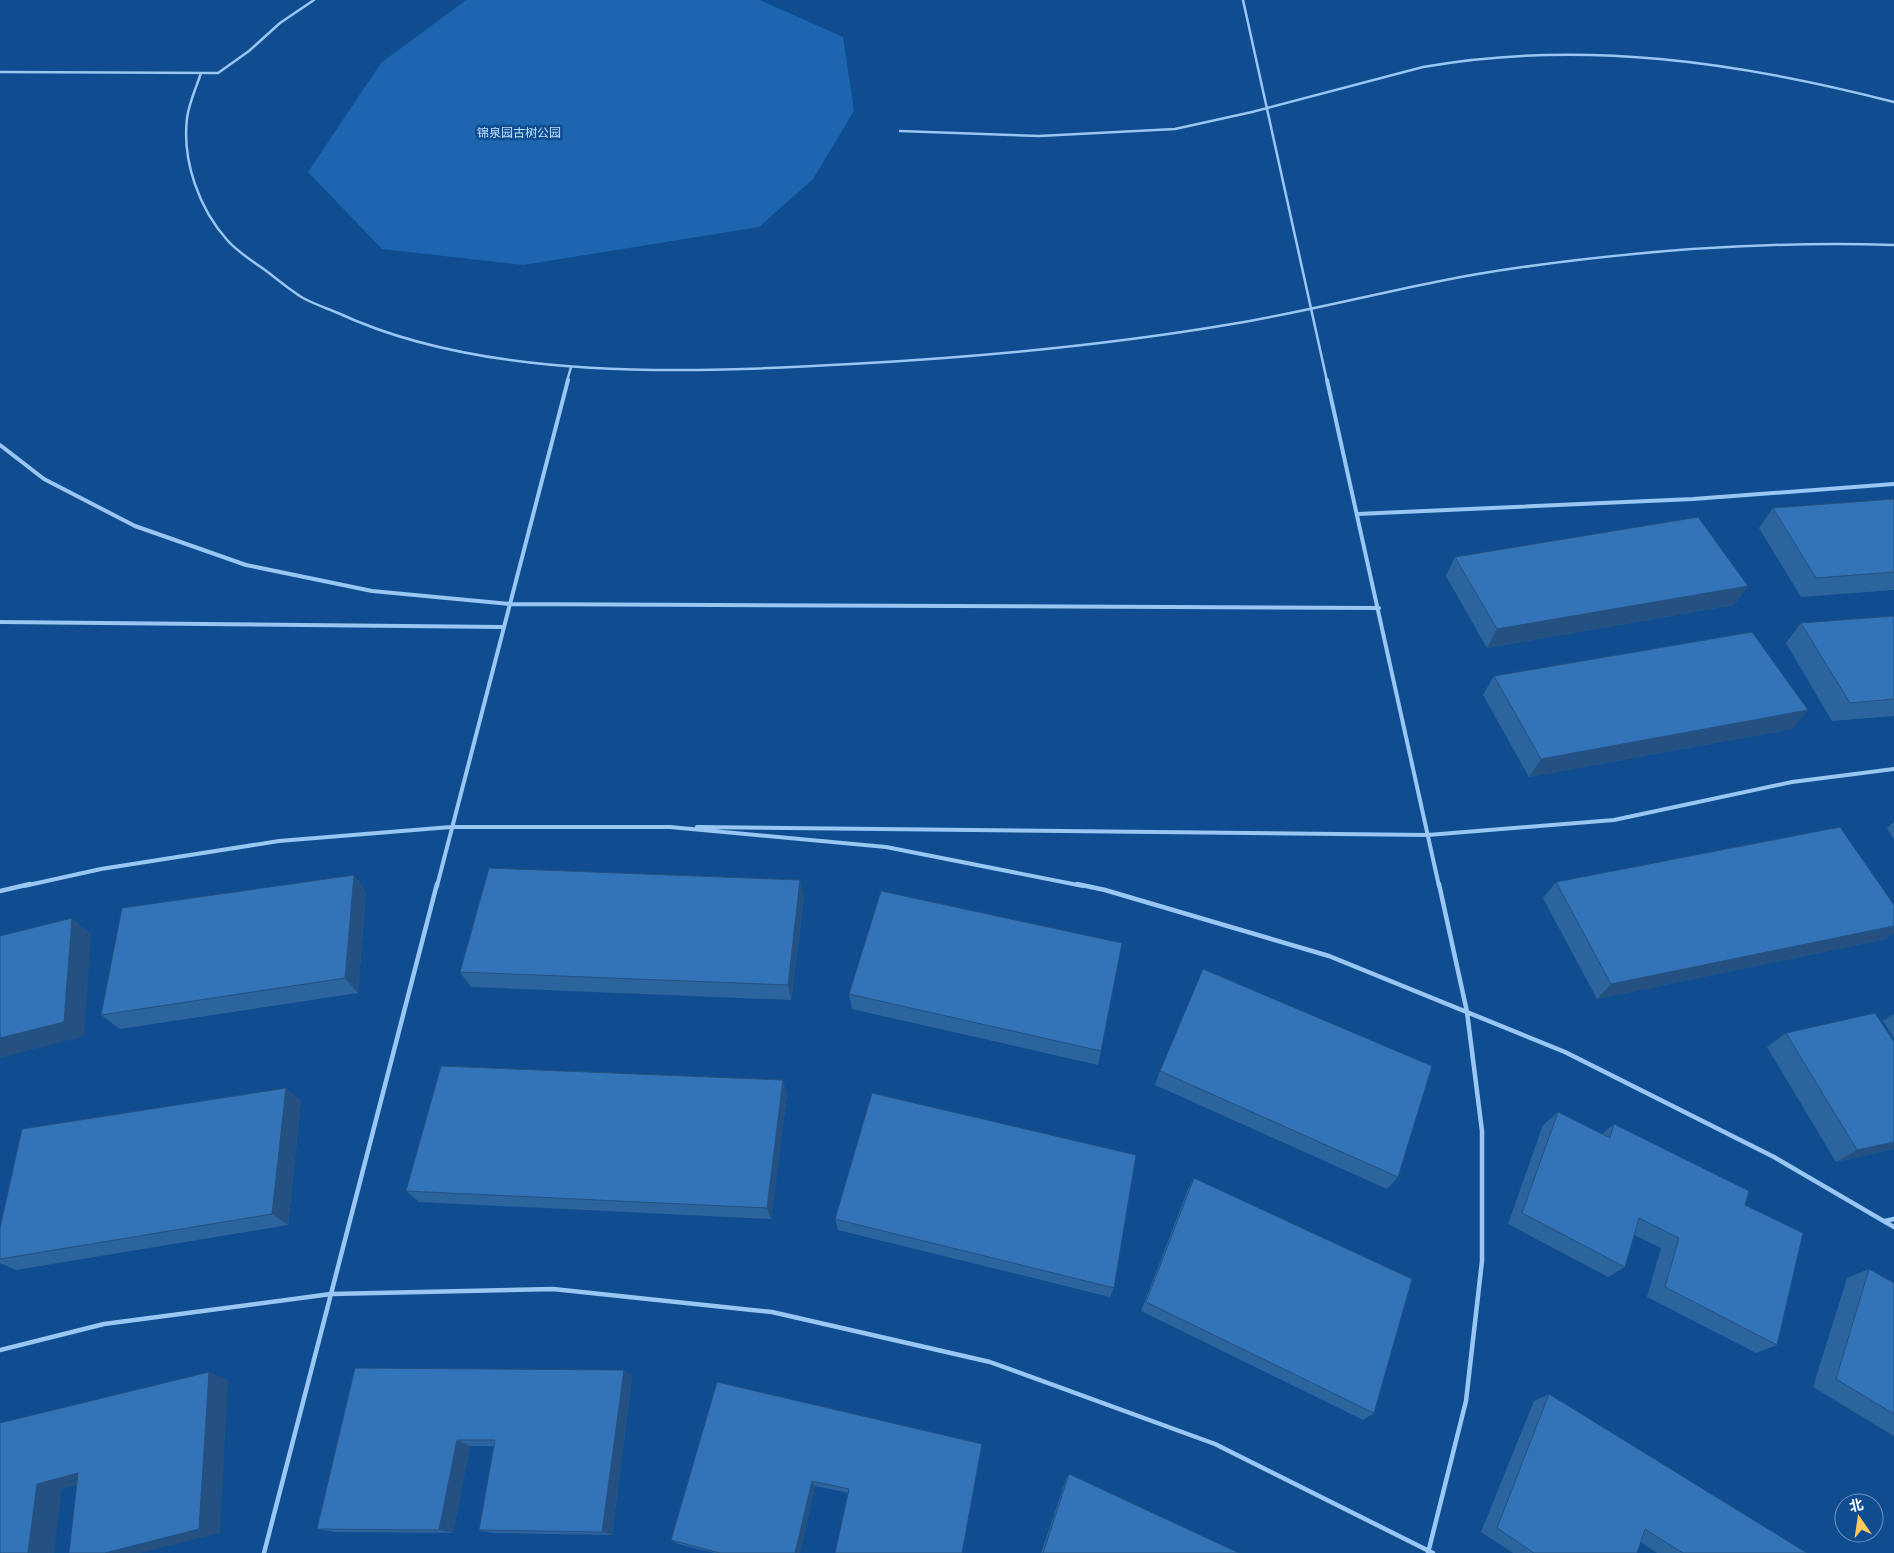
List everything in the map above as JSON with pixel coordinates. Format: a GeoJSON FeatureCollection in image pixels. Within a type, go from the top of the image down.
{"type":"FeatureCollection","features":[{"type":"Feature","properties":{"kind":"lane"},"geometry":{"type":"LineString","coordinates":[[0,72],[218,72],[249,51],[280,23],[314,0]]}},
{"type":"Feature","properties":{"kind":"lane"},"geometry":{"type":"LineString","coordinates":[[0,1350],[104,1324],[331,1294],[563,1290],[772,1312],[981,1360],[1215,1444],[1430,1552],[1466,1401],[1482,1261],[1482,1131],[1467,1012],[1243,0]]}},
{"type":"Feature","properties":{"kind":"lane"},"geometry":{"type":"LineString","coordinates":[[900,132],[994,136],[1088,135],[1180,129],[1267,109],[1390,74],[1459,61],[1532,55],[1607,55],[1686,60],[1767,72],[1894,102]]}},
{"type":"Feature","properties":{"kind":"lane"},"geometry":{"type":"LineString","coordinates":[[201,73],[188,114],[187,156],[200,199],[227,240],[270,278],[328,311],[398,338],[481,357],[571,367],[723,368],[905,362],[1027,352],[1173,334],[1312,309],[1450,278],[1592,258],[1736,246],[1894,245]]}},
{"type":"Feature","properties":{"kind":"lane"},"geometry":{"type":"LineString","coordinates":[[264,1553],[571,367]]}},
{"type":"Feature","properties":{"kind":"lane"},"geometry":{"type":"LineString","coordinates":[[0,445],[44,478],[135,526],[246,565],[372,591],[510,604],[1379,608]]}},
{"type":"Feature","properties":{"kind":"lane"},"geometry":{"type":"LineString","coordinates":[[1357,514],[1690,499],[1894,484]]}},
{"type":"Feature","properties":{"kind":"lane"},"geometry":{"type":"LineString","coordinates":[[0,622],[503,626]]}},
{"type":"Feature","properties":{"kind":"lane"},"geometry":{"type":"LineString","coordinates":[[0,891],[101,869],[278,841],[451,827],[670,827],[1428,835],[1614,820],[1792,782],[1894,769]]}},
{"type":"Feature","properties":{"kind":"lane"},"geometry":{"type":"LineString","coordinates":[[670,827],[886,847],[1105,890],[1329,956],[1582,1060],[1774,1157],[1894,1227]]}},
{"type":"Feature","properties":{"kind":"lane"},"geometry":{"type":"LineString","coordinates":[[1885,1221],[1894,1219]]}},
{"type":"Feature","properties":{"kind":"green space","name":"锦泉园古树公园"},"geometry":{"type":"Polygon","coordinates":[[[466,0],[760,0],[843,37],[854,111],[813,179],[759,227],[523,265],[382,249],[308,172],[381,63],[466,0]]]}},
{"type":"Feature","properties":{"kind":"building"},"geometry":{"type":"Polygon","coordinates":[[[1894,499],[1894,572],[1816,578],[1773,508],[1894,499]]]}},
{"type":"Feature","properties":{"kind":"building"},"geometry":{"type":"Polygon","coordinates":[[[1698,517],[1748,586],[1497,629],[1455,557],[1698,517]]]}},
{"type":"Feature","properties":{"kind":"building"},"geometry":{"type":"Polygon","coordinates":[[[1894,616],[1894,699],[1850,703],[1801,623],[1894,616]]]}},
{"type":"Feature","properties":{"kind":"building"},"geometry":{"type":"Polygon","coordinates":[[[1752,632],[1808,710],[1541,759],[1494,676],[1752,632]]]}},
{"type":"Feature","properties":{"kind":"building"},"geometry":{"type":"Polygon","coordinates":[[[1840,827],[1894,905],[1894,926],[1611,984],[1556,882],[1840,827]]]}},
{"type":"Feature","properties":{"kind":"building"},"geometry":{"type":"Polygon","coordinates":[[[489,868],[800,880],[788,985],[460,972],[489,868]]]}},
{"type":"Feature","properties":{"kind":"building"},"geometry":{"type":"Polygon","coordinates":[[[354,875],[345,978],[101,1015],[122,908],[354,875]]]}},
{"type":"Feature","properties":{"kind":"building"},"geometry":{"type":"Polygon","coordinates":[[[881,891],[1122,943],[1101,1051],[849,994],[881,891]]]}},
{"type":"Feature","properties":{"kind":"building"},"geometry":{"type":"Polygon","coordinates":[[[72,918],[64,1022],[0,1038],[0,936],[72,918]]]}},
{"type":"Feature","properties":{"kind":"building"},"geometry":{"type":"Polygon","coordinates":[[[1203,969],[1432,1066],[1398,1177],[1160,1071],[1203,969]]]}},
{"type":"Feature","properties":{"kind":"building"},"geometry":{"type":"Polygon","coordinates":[[[1875,1013],[1894,1042],[1894,1142],[1857,1150],[1786,1033],[1875,1013]]]}},
{"type":"Feature","properties":{"kind":"building"},"geometry":{"type":"Polygon","coordinates":[[[441,1066],[783,1080],[767,1208],[406,1191],[441,1066]]]}},
{"type":"Feature","properties":{"kind":"building"},"geometry":{"type":"Polygon","coordinates":[[[286,1088],[272,1214],[0,1259],[0,1228],[22,1129],[286,1088]]]}},
{"type":"Feature","properties":{"kind":"building"},"geometry":{"type":"Polygon","coordinates":[[[872,1093],[1136,1155],[1114,1288],[835,1219],[872,1093]]]}},
{"type":"Feature","properties":{"kind":"building"},"geometry":{"type":"Polygon","coordinates":[[[1558,1112],[1610,1138],[1614,1124],[1749,1191],[1745,1205],[1803,1233],[1777,1345],[1665,1287],[1679,1238],[1639,1218],[1625,1267],[1522,1213],[1558,1112]]]}},
{"type":"Feature","properties":{"kind":"building"},"geometry":{"type":"Polygon","coordinates":[[[1194,1178],[1412,1279],[1374,1413],[1146,1302],[1194,1178]]]}},
{"type":"Feature","properties":{"kind":"building"},"geometry":{"type":"Polygon","coordinates":[[[1869,1269],[1894,1283],[1894,1414],[1836,1379],[1869,1269]]]}},
{"type":"Feature","properties":{"kind":"building"},"geometry":{"type":"Polygon","coordinates":[[[355,1368],[624,1370],[602,1532],[479,1530],[495,1440],[457,1440],[439,1530],[317,1529],[355,1368]]]}},
{"type":"Feature","properties":{"kind":"building"},"geometry":{"type":"Polygon","coordinates":[[[209,1372],[199,1529],[105,1553],[69,1553],[78,1473],[37,1484],[28,1553],[0,1553],[0,1423],[209,1372]]]}},
{"type":"Feature","properties":{"kind":"building"},"geometry":{"type":"Polygon","coordinates":[[[717,1382],[982,1444],[962,1553],[835,1553],[849,1489],[812,1481],[795,1553],[720,1553],[671,1540],[717,1382]]]}},
{"type":"Feature","properties":{"kind":"building"},"geometry":{"type":"Polygon","coordinates":[[[1549,1394],[1807,1553],[1683,1553],[1645,1529],[1637,1553],[1534,1553],[1497,1528],[1549,1394]]]}},
{"type":"Feature","properties":{"kind":"building"},"geometry":{"type":"Polygon","coordinates":[[[1069,1474],[1239,1553],[1043,1553],[1069,1474]]]}}]}
